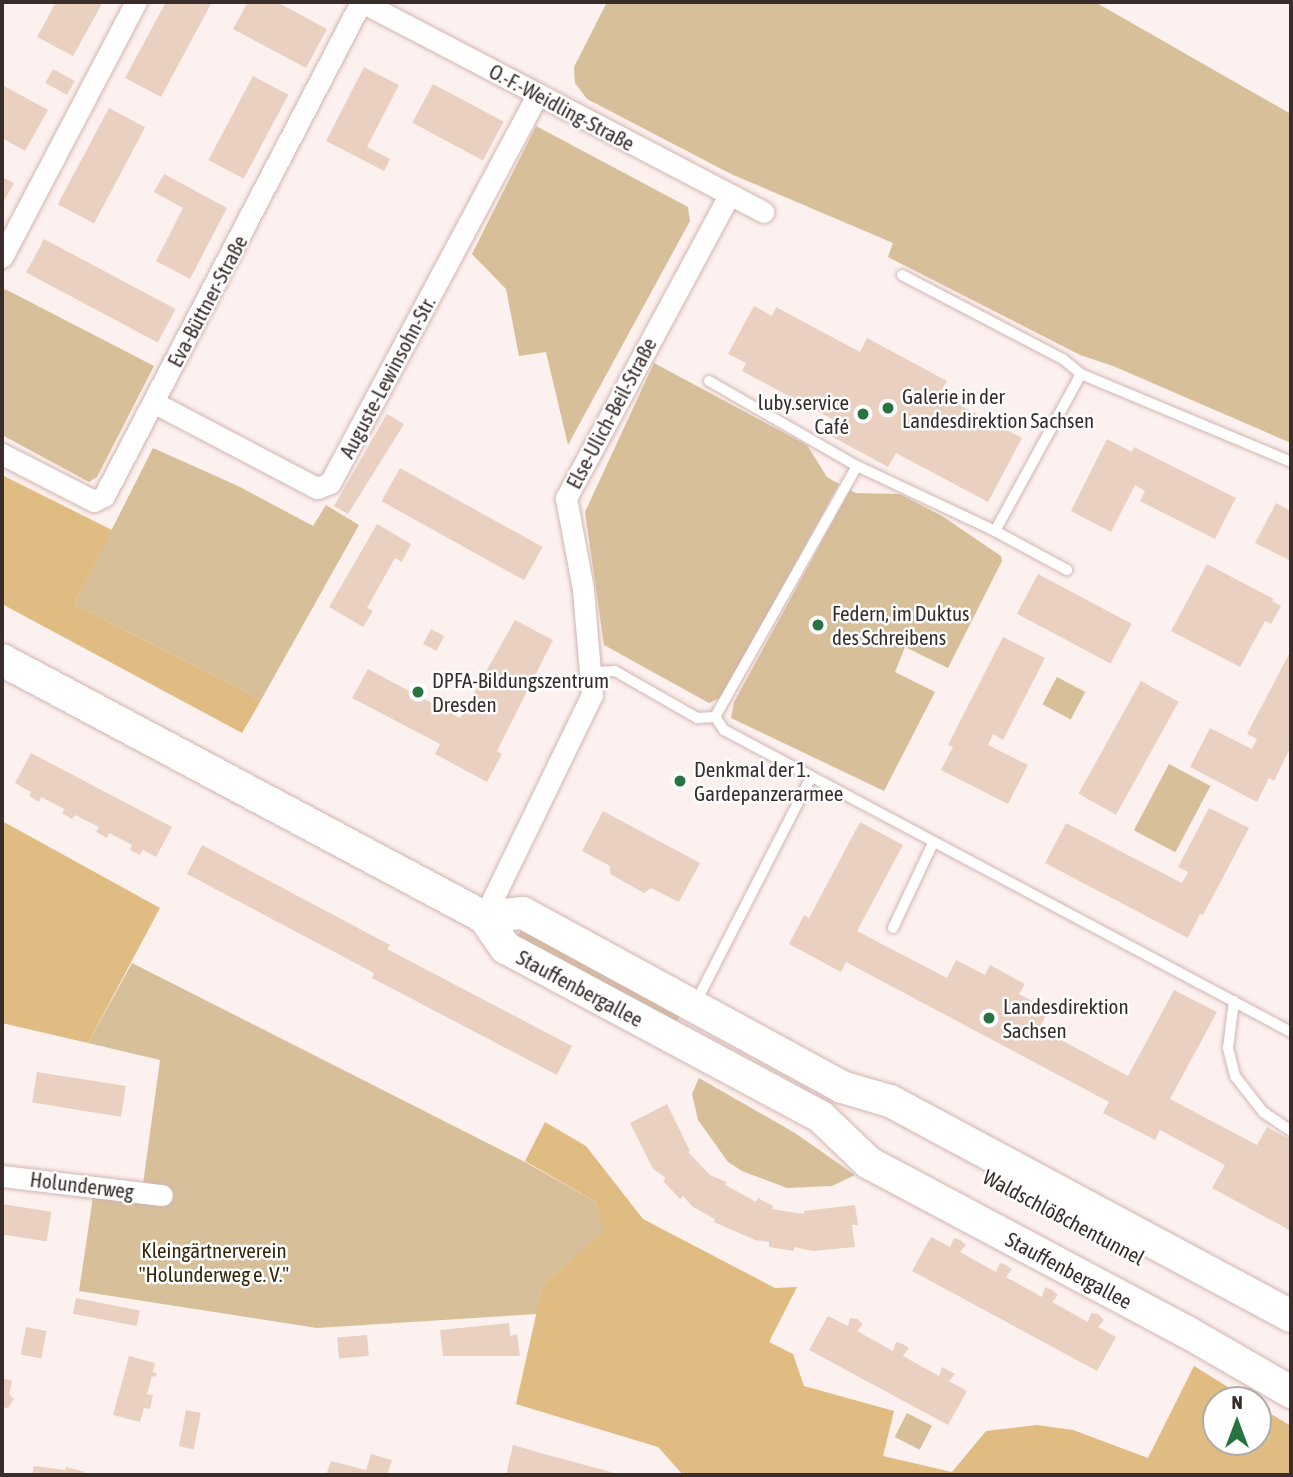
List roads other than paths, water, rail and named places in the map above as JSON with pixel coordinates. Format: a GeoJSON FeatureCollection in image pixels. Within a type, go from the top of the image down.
{"type":"FeatureCollection","features":[{"type":"Feature","properties":{"kind":"main road"},"geometry":{"type":"LineString","coordinates":[[2,660],[484,916]]}},
{"type":"Feature","properties":{"kind":"main road","name":"Stauffenbergallee"},"geometry":{"type":"LineString","coordinates":[[484,916],[523,914],[842,1087],[890,1101],[1291,1316]]}},
{"type":"Feature","properties":{"kind":"main road","name":"Stauffenbergallee"},"geometry":{"type":"LineString","coordinates":[[484,916],[506,948],[821,1117],[869,1163],[1187,1332],[1291,1392]]}},
{"type":"Feature","properties":{"kind":"main road","name":"Waldschlößchentunnel"},"geometry":{"type":"LineString","coordinates":[[842,1087],[882,1119],[1291,1337]]}},
{"type":"Feature","properties":{"kind":"main road","name":"Waldschlößchentunnel"},"geometry":{"type":"LineString","coordinates":[[821,1117],[876,1143],[1291,1368]]}},
{"type":"Feature","properties":{"kind":"street"},"geometry":{"type":"LineString","coordinates":[[2,257],[136,2]]}},
{"type":"Feature","properties":{"kind":"street","name":"O.-F.-Weidling-Straße"},"geometry":{"type":"LineString","coordinates":[[361,2],[763,212]]}},
{"type":"Feature","properties":{"kind":"street","name":"Eva-Büttner-Straße"},"geometry":{"type":"LineString","coordinates":[[2,454],[94,501],[104,496],[361,2]]}},
{"type":"Feature","properties":{"kind":"street","name":"Auguste-Lewinsohn-Str."},"geometry":{"type":"LineString","coordinates":[[153,402],[317,488],[330,483],[538,94]]}},
{"type":"Feature","properties":{"kind":"street","name":"Else-Ulich-Beil-Straße"},"geometry":{"type":"LineString","coordinates":[[484,916],[592,695],[583,589],[566,498],[729,195]]}},
{"type":"Feature","properties":{"kind":"street","name":"Holunderweg"},"geometry":{"type":"LineString","coordinates":[[2,1176],[162,1195]]}},
{"type":"Feature","properties":{"kind":"lane"},"geometry":{"type":"LineString","coordinates":[[902,275],[1063,359],[1081,374],[1291,462]]}},
{"type":"Feature","properties":{"kind":"lane"},"geometry":{"type":"LineString","coordinates":[[995,531],[1081,374]]}},
{"type":"Feature","properties":{"kind":"lane"},"geometry":{"type":"LineString","coordinates":[[709,381],[857,466],[995,531],[1067,570]]}},
{"type":"Feature","properties":{"kind":"lane"},"geometry":{"type":"LineString","coordinates":[[715,717],[857,466]]}},
{"type":"Feature","properties":{"kind":"lane"},"geometry":{"type":"LineString","coordinates":[[590,672],[615,671],[697,718],[715,717]]}},
{"type":"Feature","properties":{"kind":"lane"},"geometry":{"type":"LineString","coordinates":[[715,717],[724,730],[1291,1032]]}},
{"type":"Feature","properties":{"kind":"lane"},"geometry":{"type":"LineString","coordinates":[[695,1006],[811,777]]}},
{"type":"Feature","properties":{"kind":"lane"},"geometry":{"type":"LineString","coordinates":[[893,928],[933,843]]}},
{"type":"Feature","properties":{"kind":"lane"},"geometry":{"type":"LineString","coordinates":[[1234,1001],[1228,1048],[1235,1076],[1263,1112],[1291,1131]]}},
{"type":"Feature","properties":{"kind":"place","name":"Galerie in der Landesdirektion Sachsen"},"geometry":{"type":"Point","coordinates":[888,408]}},
{"type":"Feature","properties":{"kind":"place","name":"luby.service Café"},"geometry":{"type":"Point","coordinates":[863,414]}},
{"type":"Feature","properties":{"kind":"place","name":"Federn, im Duktus des Schreibens"},"geometry":{"type":"Point","coordinates":[818,625]}},
{"type":"Feature","properties":{"kind":"place","name":"DPFA-Bildungszentrum Dresden"},"geometry":{"type":"Point","coordinates":[418,692]}},
{"type":"Feature","properties":{"kind":"place","name":"Denkmal der 1. Gardepanzerarmee"},"geometry":{"type":"Point","coordinates":[680,781]}},
{"type":"Feature","properties":{"kind":"place","name":"Landesdirektion Sachsen"},"geometry":{"type":"Point","coordinates":[989,1018]}},
{"type":"Feature","properties":{"kind":"park label","name":"Kleingärtnerverein \"Holunderweg e. V.\""},"geometry":{"type":"Point","coordinates":[214,1262]}}]}
